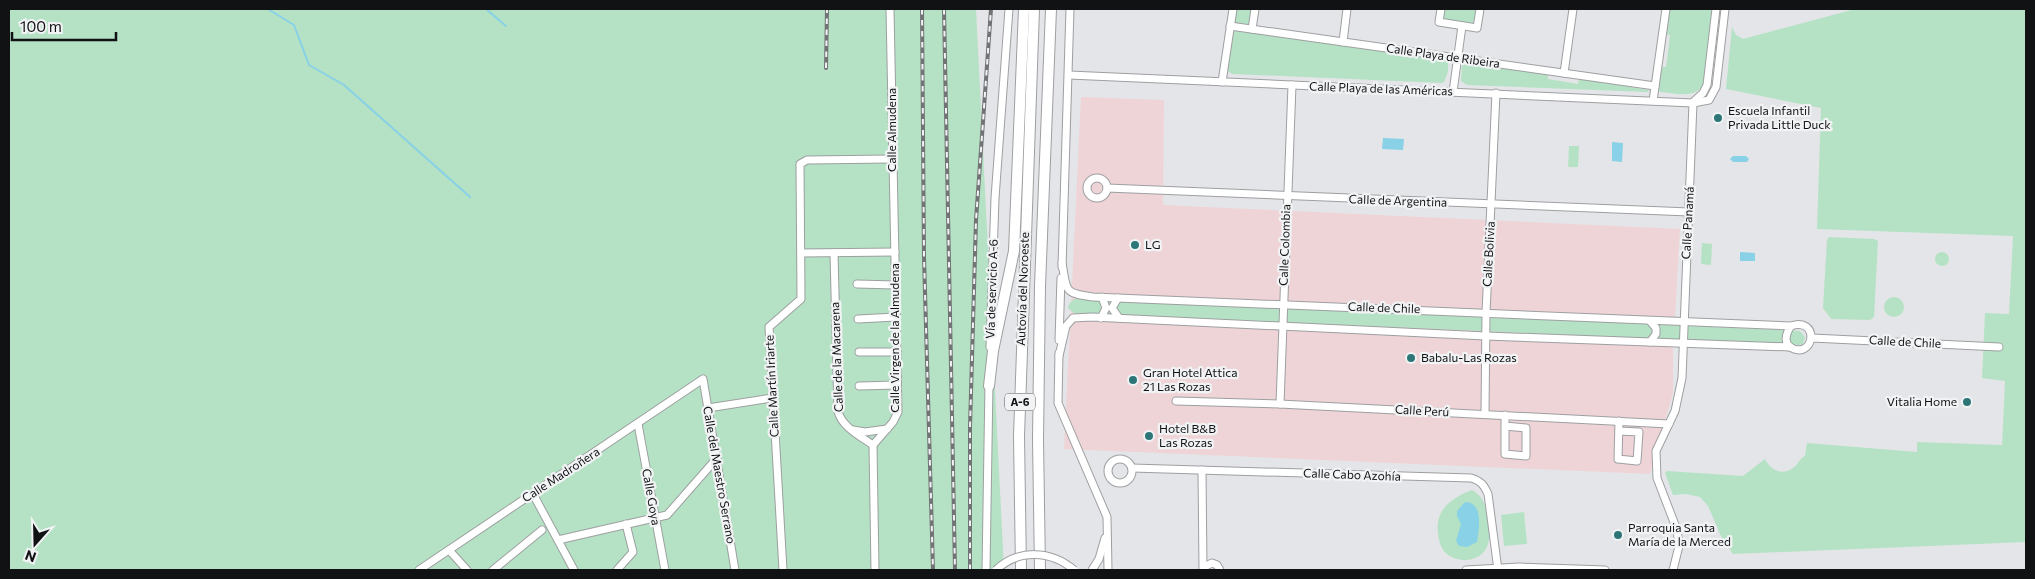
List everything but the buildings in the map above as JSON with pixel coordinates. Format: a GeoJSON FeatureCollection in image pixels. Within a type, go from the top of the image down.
{"type":"FeatureCollection","features":[{"type":"Feature","properties":{"kind":"highway"},"geometry":{"type":"LineString","coordinates":[[989,386],[993,352],[1014,251],[1024,9]]}},
{"type":"Feature","properties":{"kind":"highway","name":"Autovía del Noroeste"},"geometry":{"type":"LineString","coordinates":[[1021,570],[1019,436],[1034,9]]}},
{"type":"Feature","properties":{"kind":"highway","name":"Autovía del Noroeste"},"geometry":{"type":"LineString","coordinates":[[1040,570],[1038,439],[1040,286],[1051,9]]}},
{"type":"Feature","properties":{"kind":"street","name":"Calle Almudena"},"geometry":{"type":"LineString","coordinates":[[890,9],[895,252]]}},
{"type":"Feature","properties":{"kind":"street","name":"Vía de servicio A-6"},"geometry":{"type":"LineString","coordinates":[[986,570],[995,198],[1009,9]]}},
{"type":"Feature","properties":{"kind":"street"},"geometry":{"type":"LineString","coordinates":[[1070,9],[1058,403],[1107,517],[1108,570]]}},
{"type":"Feature","properties":{"kind":"street"},"geometry":{"type":"LineString","coordinates":[[1222,82],[1233,9]]}},
{"type":"Feature","properties":{"kind":"street"},"geometry":{"type":"LineString","coordinates":[[1252,28],[1255,9]]}},
{"type":"Feature","properties":{"kind":"street"},"geometry":{"type":"LineString","coordinates":[[1343,42],[1347,9]]}},
{"type":"Feature","properties":{"kind":"street"},"geometry":{"type":"LineString","coordinates":[[1440,9],[1438,22],[1477,28],[1480,9]]}},
{"type":"Feature","properties":{"kind":"street"},"geometry":{"type":"LineString","coordinates":[[1564,73],[1573,9]]}},
{"type":"Feature","properties":{"kind":"street"},"geometry":{"type":"LineString","coordinates":[[1653,101],[1666,9]]}},
{"type":"Feature","properties":{"kind":"street"},"geometry":{"type":"LineString","coordinates":[[1693,103],[1703,93],[1707,85],[1716,9]]}},
{"type":"Feature","properties":{"kind":"street"},"geometry":{"type":"LineString","coordinates":[[1693,103],[1709,100],[1716,87],[1725,9]]}},
{"type":"Feature","properties":{"kind":"street","name":"Calle Playa de Ribeira"},"geometry":{"type":"LineString","coordinates":[[1230,26],[1655,86]]}},
{"type":"Feature","properties":{"kind":"street"},"geometry":{"type":"LineString","coordinates":[[1453,92],[1462,26]]}},
{"type":"Feature","properties":{"kind":"street","name":"Calle Playa de las Américas"},"geometry":{"type":"LineString","coordinates":[[1069,75],[1693,103]]}},
{"type":"Feature","properties":{"kind":"street","name":"Calle Colombia"},"geometry":{"type":"LineString","coordinates":[[1280,404],[1292,85]]}},
{"type":"Feature","properties":{"kind":"street","name":"Calle Bolivia"},"geometry":{"type":"LineString","coordinates":[[1485,414],[1486,313],[1496,93]]}},
{"type":"Feature","properties":{"kind":"street","name":"Calle Panamá"},"geometry":{"type":"LineString","coordinates":[[1672,570],[1679,546],[1677,530],[1657,478],[1656,450],[1680,395],[1693,103]]}},
{"type":"Feature","properties":{"kind":"street","name":"Calle Martín Iriarte"},"geometry":{"type":"LineString","coordinates":[[783,570],[769,327],[801,299],[799,169],[802,162],[807,160],[892,159]]}},
{"type":"Feature","properties":{"kind":"street","name":"Calle de Argentina"},"geometry":{"type":"LineString","coordinates":[[1107,188],[1689,212]]}},
{"type":"Feature","properties":{"kind":"street"},"geometry":{"type":"LineString","coordinates":[[800,254],[895,252]]}},
{"type":"Feature","properties":{"kind":"street","name":"Calle Virgen de la Almudena"},"geometry":{"type":"LineString","coordinates":[[873,445],[893,422],[898,412],[895,252]]}},
{"type":"Feature","properties":{"kind":"street","name":"Calle de la Macarena"},"geometry":{"type":"LineString","coordinates":[[834,254],[839,418],[850,429],[873,445]]}},
{"type":"Feature","properties":{"kind":"street","name":"Calle de Chile"},"geometry":{"type":"LineString","coordinates":[[1062,263],[1067,288],[1073,294],[1102,297],[1684,323],[1791,326]]}},
{"type":"Feature","properties":{"kind":"street"},"geometry":{"type":"LineString","coordinates":[[857,284],[895,285]]}},
{"type":"Feature","properties":{"kind":"street"},"geometry":{"type":"LineString","coordinates":[[1101,318],[1106,308],[1102,297]]}},
{"type":"Feature","properties":{"kind":"street"},"geometry":{"type":"LineString","coordinates":[[1118,298],[1112,308],[1119,318]]}},
{"type":"Feature","properties":{"kind":"street"},"geometry":{"type":"LineString","coordinates":[[858,318],[896,317]]}},
{"type":"Feature","properties":{"kind":"street","name":"Calle de Chile"},"geometry":{"type":"LineString","coordinates":[[1059,356],[1066,326],[1072,318],[1119,318],[1486,336],[1790,347]]}},
{"type":"Feature","properties":{"kind":"street"},"geometry":{"type":"LineString","coordinates":[[1650,321],[1656,328],[1656,334],[1650,342]]}},
{"type":"Feature","properties":{"kind":"street"},"geometry":{"type":"LineString","coordinates":[[1666,342],[1660,334],[1660,328],[1667,322]]}},
{"type":"Feature","properties":{"kind":"street"},"geometry":{"type":"LineString","coordinates":[[1798,324],[1806,326],[1811,332],[1812,338],[1809,345],[1804,349],[1795,350],[1786,341],[1786,333],[1791,326],[1798,324]]}},
{"type":"Feature","properties":{"kind":"street","name":"Calle de Chile"},"geometry":{"type":"LineString","coordinates":[[1812,338],[1998,347]]}},
{"type":"Feature","properties":{"kind":"street"},"geometry":{"type":"LineString","coordinates":[[859,352],[897,352]]}},
{"type":"Feature","properties":{"kind":"street","name":"Calle del Maestro Serrano"},"geometry":{"type":"LineString","coordinates":[[703,379],[735,570]]}},
{"type":"Feature","properties":{"kind":"street","name":"Calle Madroñera"},"geometry":{"type":"LineString","coordinates":[[419,570],[703,379]]}},
{"type":"Feature","properties":{"kind":"street"},"geometry":{"type":"LineString","coordinates":[[859,386],[898,384]]}},
{"type":"Feature","properties":{"kind":"street"},"geometry":{"type":"LineString","coordinates":[[708,408],[772,398]]}},
{"type":"Feature","properties":{"kind":"street","name":"Calle Perú"},"geometry":{"type":"LineString","coordinates":[[1176,401],[1280,404],[1668,424]]}},
{"type":"Feature","properties":{"kind":"street"},"geometry":{"type":"LineString","coordinates":[[1505,415],[1505,426],[1505,454],[1526,456],[1526,428],[1505,426]]}},
{"type":"Feature","properties":{"kind":"street"},"geometry":{"type":"LineString","coordinates":[[1515,416],[1515,427]]}},
{"type":"Feature","properties":{"kind":"street"},"geometry":{"type":"LineString","coordinates":[[1619,421],[1618,460],[1638,460],[1639,432],[1619,431]]}},
{"type":"Feature","properties":{"kind":"street"},"geometry":{"type":"LineString","coordinates":[[1628,431],[1629,422]]}},
{"type":"Feature","properties":{"kind":"street","name":"Calle Goya"},"geometry":{"type":"LineString","coordinates":[[638,424],[665,570]]}},
{"type":"Feature","properties":{"kind":"street"},"geometry":{"type":"LineString","coordinates":[[850,429],[865,432],[887,429]]}},
{"type":"Feature","properties":{"kind":"street"},"geometry":{"type":"LineString","coordinates":[[873,445],[875,570]]}},
{"type":"Feature","properties":{"kind":"street"},"geometry":{"type":"LineString","coordinates":[[558,540],[667,515],[717,458]]}},
{"type":"Feature","properties":{"kind":"street","name":"Calle Cabo Azohía"},"geometry":{"type":"LineString","coordinates":[[1132,468],[1471,478],[1479,480],[1485,486],[1488,494],[1498,569]]}},
{"type":"Feature","properties":{"kind":"street"},"geometry":{"type":"LineString","coordinates":[[1202,470],[1203,569]]}},
{"type":"Feature","properties":{"kind":"street"},"geometry":{"type":"LineString","coordinates":[[533,494],[574,570]]}},
{"type":"Feature","properties":{"kind":"street"},"geometry":{"type":"LineString","coordinates":[[617,570],[633,552],[626,524]]}},
{"type":"Feature","properties":{"kind":"street"},"geometry":{"type":"LineString","coordinates":[[1092,570],[1098,559],[1107,527]]}},
{"type":"Feature","properties":{"kind":"street"},"geometry":{"type":"LineString","coordinates":[[493,570],[542,530]]}},
{"type":"Feature","properties":{"kind":"street"},"geometry":{"type":"LineString","coordinates":[[449,550],[467,570]]}},
{"type":"Feature","properties":{"kind":"street"},"geometry":{"type":"LineString","coordinates":[[996,570],[1014,558],[1041,555],[1055,557],[1074,570]]}},
{"type":"Feature","properties":{"kind":"street"},"geometry":{"type":"LineString","coordinates":[[1203,569],[1212,563],[1217,565],[1220,570]]}},
{"type":"Feature","properties":{"kind":"street"},"geometry":{"type":"LineString","coordinates":[[1466,570],[1556,567],[1605,570]]}},
{"type":"Feature","properties":{"kind":"shaded area"},"geometry":{"type":"Polygon","coordinates":[[[1081,97],[1164,100],[1163,205],[1680,229],[1673,352],[1673,393],[1650,474],[1064,449],[1081,97]]]}},
{"type":"Feature","properties":{"kind":"green space"},"geometry":{"type":"Polygon","coordinates":[[[9,9],[976,9],[1004,570],[9,570],[9,9]]]}},
{"type":"Feature","properties":{"kind":"green space"},"geometry":{"type":"Polygon","coordinates":[[[1236,9],[1252,9],[1249,23],[1246,26],[1236,24],[1234,20],[1236,9]]]}},
{"type":"Feature","properties":{"kind":"green space"},"geometry":{"type":"Polygon","coordinates":[[[1444,9],[1476,9],[1473,24],[1443,20],[1444,9]]]}},
{"type":"Feature","properties":{"kind":"green space"},"geometry":{"type":"Polygon","coordinates":[[[1669,9],[1712,9],[1704,82],[1701,88],[1691,93],[1660,92],[1659,90],[1661,67],[1666,67],[1670,35],[1665,34],[1669,9]]]}},
{"type":"Feature","properties":{"kind":"green space"},"geometry":{"type":"Polygon","coordinates":[[[1855,9],[2026,9],[2026,542],[1733,554],[1721,536],[1708,506],[1700,497],[1686,494],[1673,495],[1665,473],[1667,471],[1743,476],[1765,459],[1773,469],[1785,472],[1795,467],[1805,456],[1807,443],[1917,452],[1917,442],[2002,445],[2005,381],[1982,378],[1985,313],[2009,314],[2013,236],[1817,229],[1821,108],[1726,89],[1732,27],[1736,35],[1743,39],[1855,9]]]}},
{"type":"Feature","properties":{"kind":"green space"},"geometry":{"type":"Polygon","coordinates":[[[1236,30],[1447,60],[1448,72],[1443,83],[1232,74],[1228,71],[1228,68],[1233,33],[1236,30]]]}},
{"type":"Feature","properties":{"kind":"green space"},"geometry":{"type":"Polygon","coordinates":[[[1467,63],[1548,75],[1548,79],[1578,84],[1579,79],[1649,90],[1648,92],[1467,85],[1461,81],[1462,66],[1467,63]]]}},
{"type":"Feature","properties":{"kind":"green space"},"geometry":{"type":"Polygon","coordinates":[[[1569,146],[1579,146],[1578,167],[1568,167],[1569,146]]]}},
{"type":"Feature","properties":{"kind":"green space"},"geometry":{"type":"Polygon","coordinates":[[[1829,237],[1874,239],[1878,241],[1874,317],[1870,320],[1831,319],[1823,308],[1827,240],[1829,237]]]}},
{"type":"Feature","properties":{"kind":"green space"},"geometry":{"type":"Polygon","coordinates":[[[1702,243],[1712,244],[1711,265],[1701,264],[1702,243]]]}},
{"type":"Feature","properties":{"kind":"green space"},"geometry":{"type":"Polygon","coordinates":[[[1939,252],[1945,252],[1949,259],[1945,266],[1939,266],[1935,262],[1935,256],[1939,252]]]}},
{"type":"Feature","properties":{"kind":"green space"},"geometry":{"type":"Polygon","coordinates":[[[1894,297],[1901,300],[1904,307],[1901,314],[1894,317],[1887,314],[1884,307],[1887,300],[1894,297]]]}},
{"type":"Feature","properties":{"kind":"green space"},"geometry":{"type":"Polygon","coordinates":[[[1074,299],[1800,331],[1805,337],[1803,344],[1799,345],[1074,313],[1068,308],[1074,299]]]}},
{"type":"Feature","properties":{"kind":"green space"},"geometry":{"type":"Polygon","coordinates":[[[1472,490],[1481,497],[1485,505],[1489,542],[1481,555],[1470,560],[1464,560],[1452,557],[1441,547],[1438,525],[1439,518],[1446,506],[1457,497],[1472,490]]]}},
{"type":"Feature","properties":{"kind":"green space"},"geometry":{"type":"Polygon","coordinates":[[[1524,512],[1527,544],[1504,546],[1501,515],[1524,512]]]}},
{"type":"Feature","properties":{"kind":"water"},"geometry":{"type":"Polygon","coordinates":[[[1383,138],[1404,139],[1403,150],[1382,149],[1383,138]]]}},
{"type":"Feature","properties":{"kind":"water"},"geometry":{"type":"Polygon","coordinates":[[[1612,142],[1623,143],[1622,162],[1612,161],[1612,142]]]}},
{"type":"Feature","properties":{"kind":"water"},"geometry":{"type":"Polygon","coordinates":[[[1733,156],[1746,156],[1749,159],[1747,162],[1733,162],[1730,159],[1733,156]]]}},
{"type":"Feature","properties":{"kind":"water"},"geometry":{"type":"Polygon","coordinates":[[[1740,252],[1755,253],[1755,261],[1740,261],[1740,252]]]}},
{"type":"Feature","properties":{"kind":"water"},"geometry":{"type":"Polygon","coordinates":[[[1465,502],[1471,503],[1475,507],[1479,518],[1477,542],[1467,547],[1459,546],[1456,541],[1461,524],[1457,511],[1465,502]]]}},
{"type":"Feature","properties":{"kind":"waterway"},"geometry":{"type":"LineString","coordinates":[[268,9],[294,25],[309,65],[344,85],[470,197]]}},
{"type":"Feature","properties":{"kind":"waterway"},"geometry":{"type":"LineString","coordinates":[[486,9],[506,26]]}},
{"type":"Feature","properties":{"kind":"railway"},"geometry":{"type":"LineString","coordinates":[[826,68],[827,9]]}},
{"type":"Feature","properties":{"kind":"railway"},"geometry":{"type":"LineString","coordinates":[[922,9],[924,257],[933,570]]}},
{"type":"Feature","properties":{"kind":"railway"},"geometry":{"type":"LineString","coordinates":[[944,9],[955,570]]}},
{"type":"Feature","properties":{"kind":"railway"},"geometry":{"type":"LineString","coordinates":[[970,570],[970,427],[976,220],[991,9]]}},
{"type":"Feature","properties":{"kind":"place","name":"Escuela Infantil Privada Little Duck"},"geometry":{"type":"Point","coordinates":[1718,118]}},
{"type":"Feature","properties":{"kind":"place","name":"LG"},"geometry":{"type":"Point","coordinates":[1135,245]}},
{"type":"Feature","properties":{"kind":"place","name":"Babalu-Las Rozas"},"geometry":{"type":"Point","coordinates":[1411,358]}},
{"type":"Feature","properties":{"kind":"place","name":"Gran Hotel Attica 21 Las Rozas"},"geometry":{"type":"Point","coordinates":[1133,380]}},
{"type":"Feature","properties":{"kind":"place","name":"Vitalia Home"},"geometry":{"type":"Point","coordinates":[1967,402]}},
{"type":"Feature","properties":{"kind":"place","name":"Hotel B&B Las Rozas"},"geometry":{"type":"Point","coordinates":[1149,436]}},
{"type":"Feature","properties":{"kind":"place","name":"Parroquia Santa María de la Merced"},"geometry":{"type":"Point","coordinates":[1618,535]}}]}
